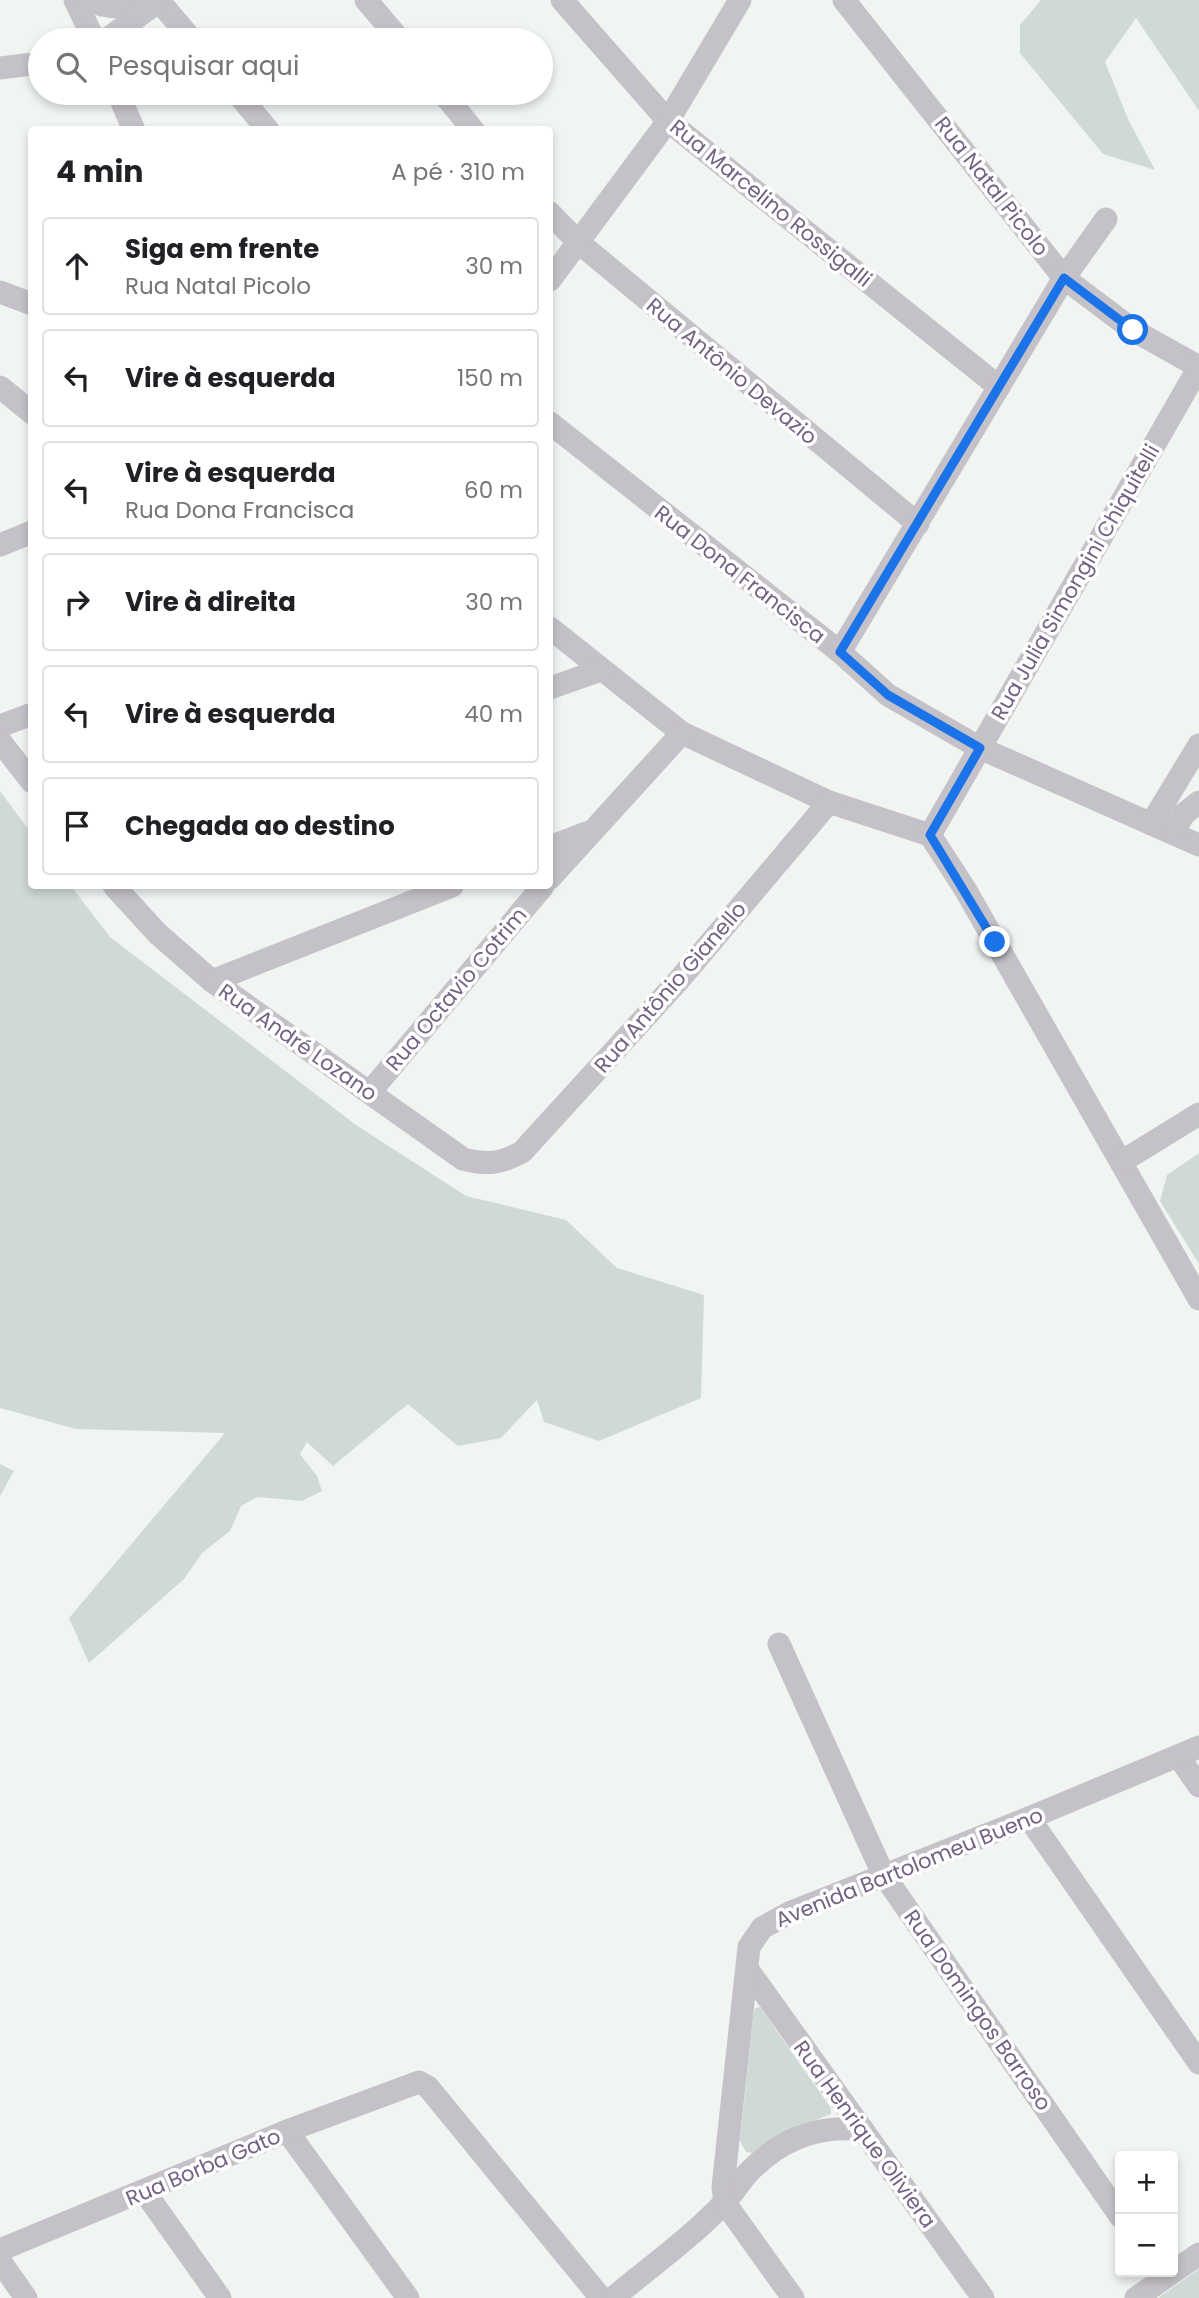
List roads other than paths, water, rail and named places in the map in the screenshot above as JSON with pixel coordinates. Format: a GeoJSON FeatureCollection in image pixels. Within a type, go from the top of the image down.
{"type":"FeatureCollection","features":[{"type":"Feature","properties":{"kind":"street"},"geometry":{"type":"LineString","coordinates":[[75,0],[88,28]]}},
{"type":"Feature","properties":{"kind":"street"},"geometry":{"type":"LineString","coordinates":[[89,0],[99,5],[123,8],[160,0]]}},
{"type":"Feature","properties":{"kind":"street"},"geometry":{"type":"LineString","coordinates":[[122,28],[160,0]]}},
{"type":"Feature","properties":{"kind":"street"},"geometry":{"type":"LineString","coordinates":[[160,0],[182,28]]}},
{"type":"Feature","properties":{"kind":"street"},"geometry":{"type":"LineString","coordinates":[[366,0],[390,28]]}},
{"type":"Feature","properties":{"kind":"street","name":"Rua Marcelino Rossigalli"},"geometry":{"type":"LineString","coordinates":[[562,0],[668,121],[999,387]]}},
{"type":"Feature","properties":{"kind":"street"},"geometry":{"type":"LineString","coordinates":[[553,276],[668,121],[740,0]]}},
{"type":"Feature","properties":{"kind":"street","name":"Rua Natal Picolo"},"geometry":{"type":"LineString","coordinates":[[844,0],[1064,278],[1133,330],[1199,367]]}},
{"type":"Feature","properties":{"kind":"street"},"geometry":{"type":"LineString","coordinates":[[0,68],[28,64]]}},
{"type":"Feature","properties":{"kind":"street"},"geometry":{"type":"LineString","coordinates":[[123,105],[132,126]]}},
{"type":"Feature","properties":{"kind":"street"},"geometry":{"type":"LineString","coordinates":[[247,105],[265,126]]}},
{"type":"Feature","properties":{"kind":"street"},"geometry":{"type":"LineString","coordinates":[[453,105],[470,126]]}},
{"type":"Feature","properties":{"kind":"street","name":"Rua Antônio Devazio"},"geometry":{"type":"LineString","coordinates":[[553,216],[578,242],[918,524]]}},
{"type":"Feature","properties":{"kind":"street"},"geometry":{"type":"LineString","coordinates":[[840,652],[1064,278],[1106,219]]}},
{"type":"Feature","properties":{"kind":"street"},"geometry":{"type":"LineString","coordinates":[[0,292],[28,302]]}},
{"type":"Feature","properties":{"kind":"street","name":"Rua Julia Simongini Chiquitelli"},"geometry":{"type":"LineString","coordinates":[[930,835],[1199,367]]}},
{"type":"Feature","properties":{"kind":"street"},"geometry":{"type":"LineString","coordinates":[[0,387],[28,411]]}},
{"type":"Feature","properties":{"kind":"street","name":"Rua Dona Francisca"},"geometry":{"type":"LineString","coordinates":[[553,426],[840,652],[888,695],[980,748],[1199,845]]}},
{"type":"Feature","properties":{"kind":"street"},"geometry":{"type":"LineString","coordinates":[[0,545],[28,534]]}},
{"type":"Feature","properties":{"kind":"street"},"geometry":{"type":"LineString","coordinates":[[553,630],[682,733],[829,802],[930,835],[965,889],[1199,1299]]}},
{"type":"Feature","properties":{"kind":"street"},"geometry":{"type":"LineString","coordinates":[[553,687],[601,670]]}},
{"type":"Feature","properties":{"kind":"street"},"geometry":{"type":"LineString","coordinates":[[0,726],[28,716]]}},
{"type":"Feature","properties":{"kind":"street"},"geometry":{"type":"LineString","coordinates":[[553,874],[587,832],[682,733]]}},
{"type":"Feature","properties":{"kind":"street"},"geometry":{"type":"LineString","coordinates":[[0,741],[28,777]]}},
{"type":"Feature","properties":{"kind":"street"},"geometry":{"type":"LineString","coordinates":[[1151,824],[1199,745]]}},
{"type":"Feature","properties":{"kind":"street","name":"Rua Antônio Gianello"},"geometry":{"type":"LineString","coordinates":[[503,1163],[522,1152],[679,980],[829,802]]}},
{"type":"Feature","properties":{"kind":"street"},"geometry":{"type":"LineString","coordinates":[[1173,832],[1184,814],[1199,802]]}},
{"type":"Feature","properties":{"kind":"street"},"geometry":{"type":"LineString","coordinates":[[553,846],[587,832]]}},
{"type":"Feature","properties":{"kind":"street","name":"Rua André Lozano"},"geometry":{"type":"LineString","coordinates":[[117,889],[158,934],[212,981],[463,1159],[484,1164],[503,1163]]}},
{"type":"Feature","properties":{"kind":"street"},"geometry":{"type":"LineString","coordinates":[[212,981],[444,889]]}},
{"type":"Feature","properties":{"kind":"street","name":"Rua Octavio Cotrim"},"geometry":{"type":"LineString","coordinates":[[370,1092],[540,889]]}},
{"type":"Feature","properties":{"kind":"street"},"geometry":{"type":"LineString","coordinates":[[1121,1162],[1199,1114]]}},
{"type":"Feature","properties":{"kind":"street","name":"Rua Domingos Barroso"},"geometry":{"type":"LineString","coordinates":[[779,1644],[883,1874],[1119,2214]]}},
{"type":"Feature","properties":{"kind":"street"},"geometry":{"type":"LineString","coordinates":[[1189,1752],[1199,1786]]}},
{"type":"Feature","properties":{"kind":"street","name":"Avenida Bartolomeu Bueno"},"geometry":{"type":"LineString","coordinates":[[725,2203],[723,2188],[730,2105],[749,1947],[762,1928],[789,1913],[883,1874],[1189,1752]]}},
{"type":"Feature","properties":{"kind":"street"},"geometry":{"type":"LineString","coordinates":[[1029,1818],[1199,2063]]}},
{"type":"Feature","properties":{"kind":"street","name":"Rua Henrique Oliviera"},"geometry":{"type":"LineString","coordinates":[[748,1970],[983,2298]]}},
{"type":"Feature","properties":{"kind":"street","name":"Rua Borba Gato"},"geometry":{"type":"LineString","coordinates":[[0,2250],[406,2084],[419,2082],[428,2087],[601,2298]]}},
{"type":"Feature","properties":{"kind":"street"},"geometry":{"type":"LineString","coordinates":[[614,2298],[725,2203],[746,2175],[788,2141],[819,2129],[838,2126],[863,2130]]}},
{"type":"Feature","properties":{"kind":"street"},"geometry":{"type":"LineString","coordinates":[[287,2132],[408,2298]]}},
{"type":"Feature","properties":{"kind":"street"},"geometry":{"type":"LineString","coordinates":[[144,2191],[219,2298]]}},
{"type":"Feature","properties":{"kind":"street"},"geometry":{"type":"LineString","coordinates":[[725,2203],[793,2298]]}},
{"type":"Feature","properties":{"kind":"street"},"geometry":{"type":"LineString","coordinates":[[1178,2266],[1199,2254]]}},
{"type":"Feature","properties":{"kind":"street"},"geometry":{"type":"LineString","coordinates":[[0,2261],[26,2298]]}},
{"type":"Feature","properties":{"kind":"street"},"geometry":{"type":"LineString","coordinates":[[1136,2298],[1159,2277]]}}]}
